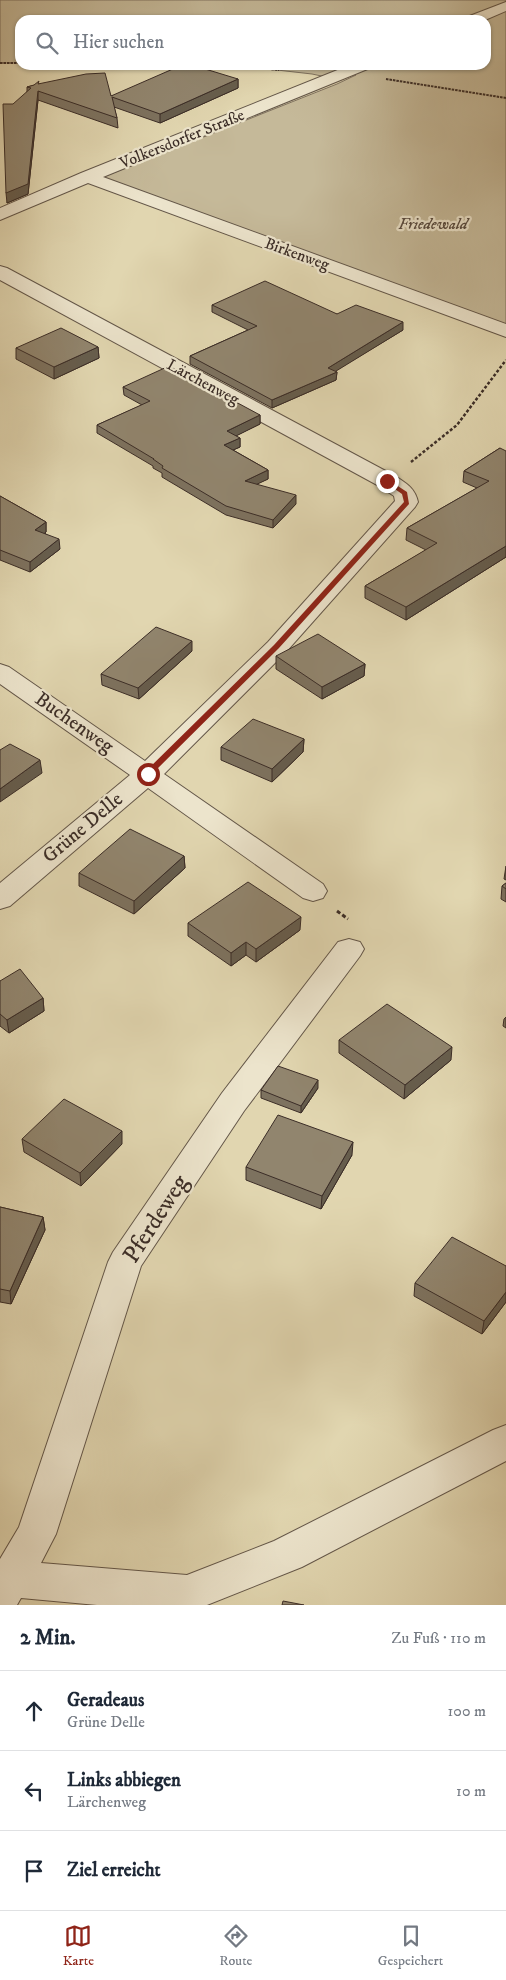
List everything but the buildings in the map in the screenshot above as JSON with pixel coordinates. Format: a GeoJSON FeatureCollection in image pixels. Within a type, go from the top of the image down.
{"type":"FeatureCollection","features":[{"type":"Feature","properties":{"kind":"street"},"geometry":{"type":"LineString","coordinates":[[484,15],[506,6]]}},
{"type":"Feature","properties":{"kind":"street","name":"Volkersdorfer Straße"},"geometry":{"type":"LineString","coordinates":[[0,215],[87,177],[353,70]]}},
{"type":"Feature","properties":{"kind":"street","name":"Birkenweg"},"geometry":{"type":"LineString","coordinates":[[87,177],[506,331]]}},
{"type":"Feature","properties":{"kind":"street","name":"Lärchenweg"},"geometry":{"type":"LineString","coordinates":[[0,272],[396,487]]}},
{"type":"Feature","properties":{"kind":"street","name":"Grüne Delle"},"geometry":{"type":"LineString","coordinates":[[0,898],[148,774],[277,647],[407,502],[396,487]]}},
{"type":"Feature","properties":{"kind":"street","name":"Buchenweg"},"geometry":{"type":"LineString","coordinates":[[0,672],[313,891]]}},
{"type":"Feature","properties":{"kind":"street","name":"Pferdeweg"},"geometry":{"type":"LineString","coordinates":[[3,1585],[36,1534],[125,1262],[233,1102],[349,949]]}},
{"type":"Feature","properties":{"kind":"street","name":"Pferdeweg"},"geometry":{"type":"LineString","coordinates":[[3,1585],[187,1594],[288,1554],[506,1442]]}},
{"type":"Feature","properties":{"kind":"path"},"geometry":{"type":"LineString","coordinates":[[0,63],[15,63]]}},
{"type":"Feature","properties":{"kind":"path"},"geometry":{"type":"LineString","coordinates":[[346,73],[506,98]]}},
{"type":"Feature","properties":{"kind":"path"},"geometry":{"type":"LineString","coordinates":[[396,487],[457,425],[506,360]]}},
{"type":"Feature","properties":{"kind":"green space","name":"Friedewald"},"geometry":{"type":"Polygon","coordinates":[[[0,0],[506,0],[506,326],[98,179],[356,75],[346,73],[331,78],[277,70],[491,70],[491,15],[15,15],[15,63],[0,63],[0,0]]]}},
{"type":"Feature","properties":{"kind":"route"},"geometry":{"type":"LineString","coordinates":[[148,774],[277,647],[407,502],[405,493],[387,481]]}}]}
